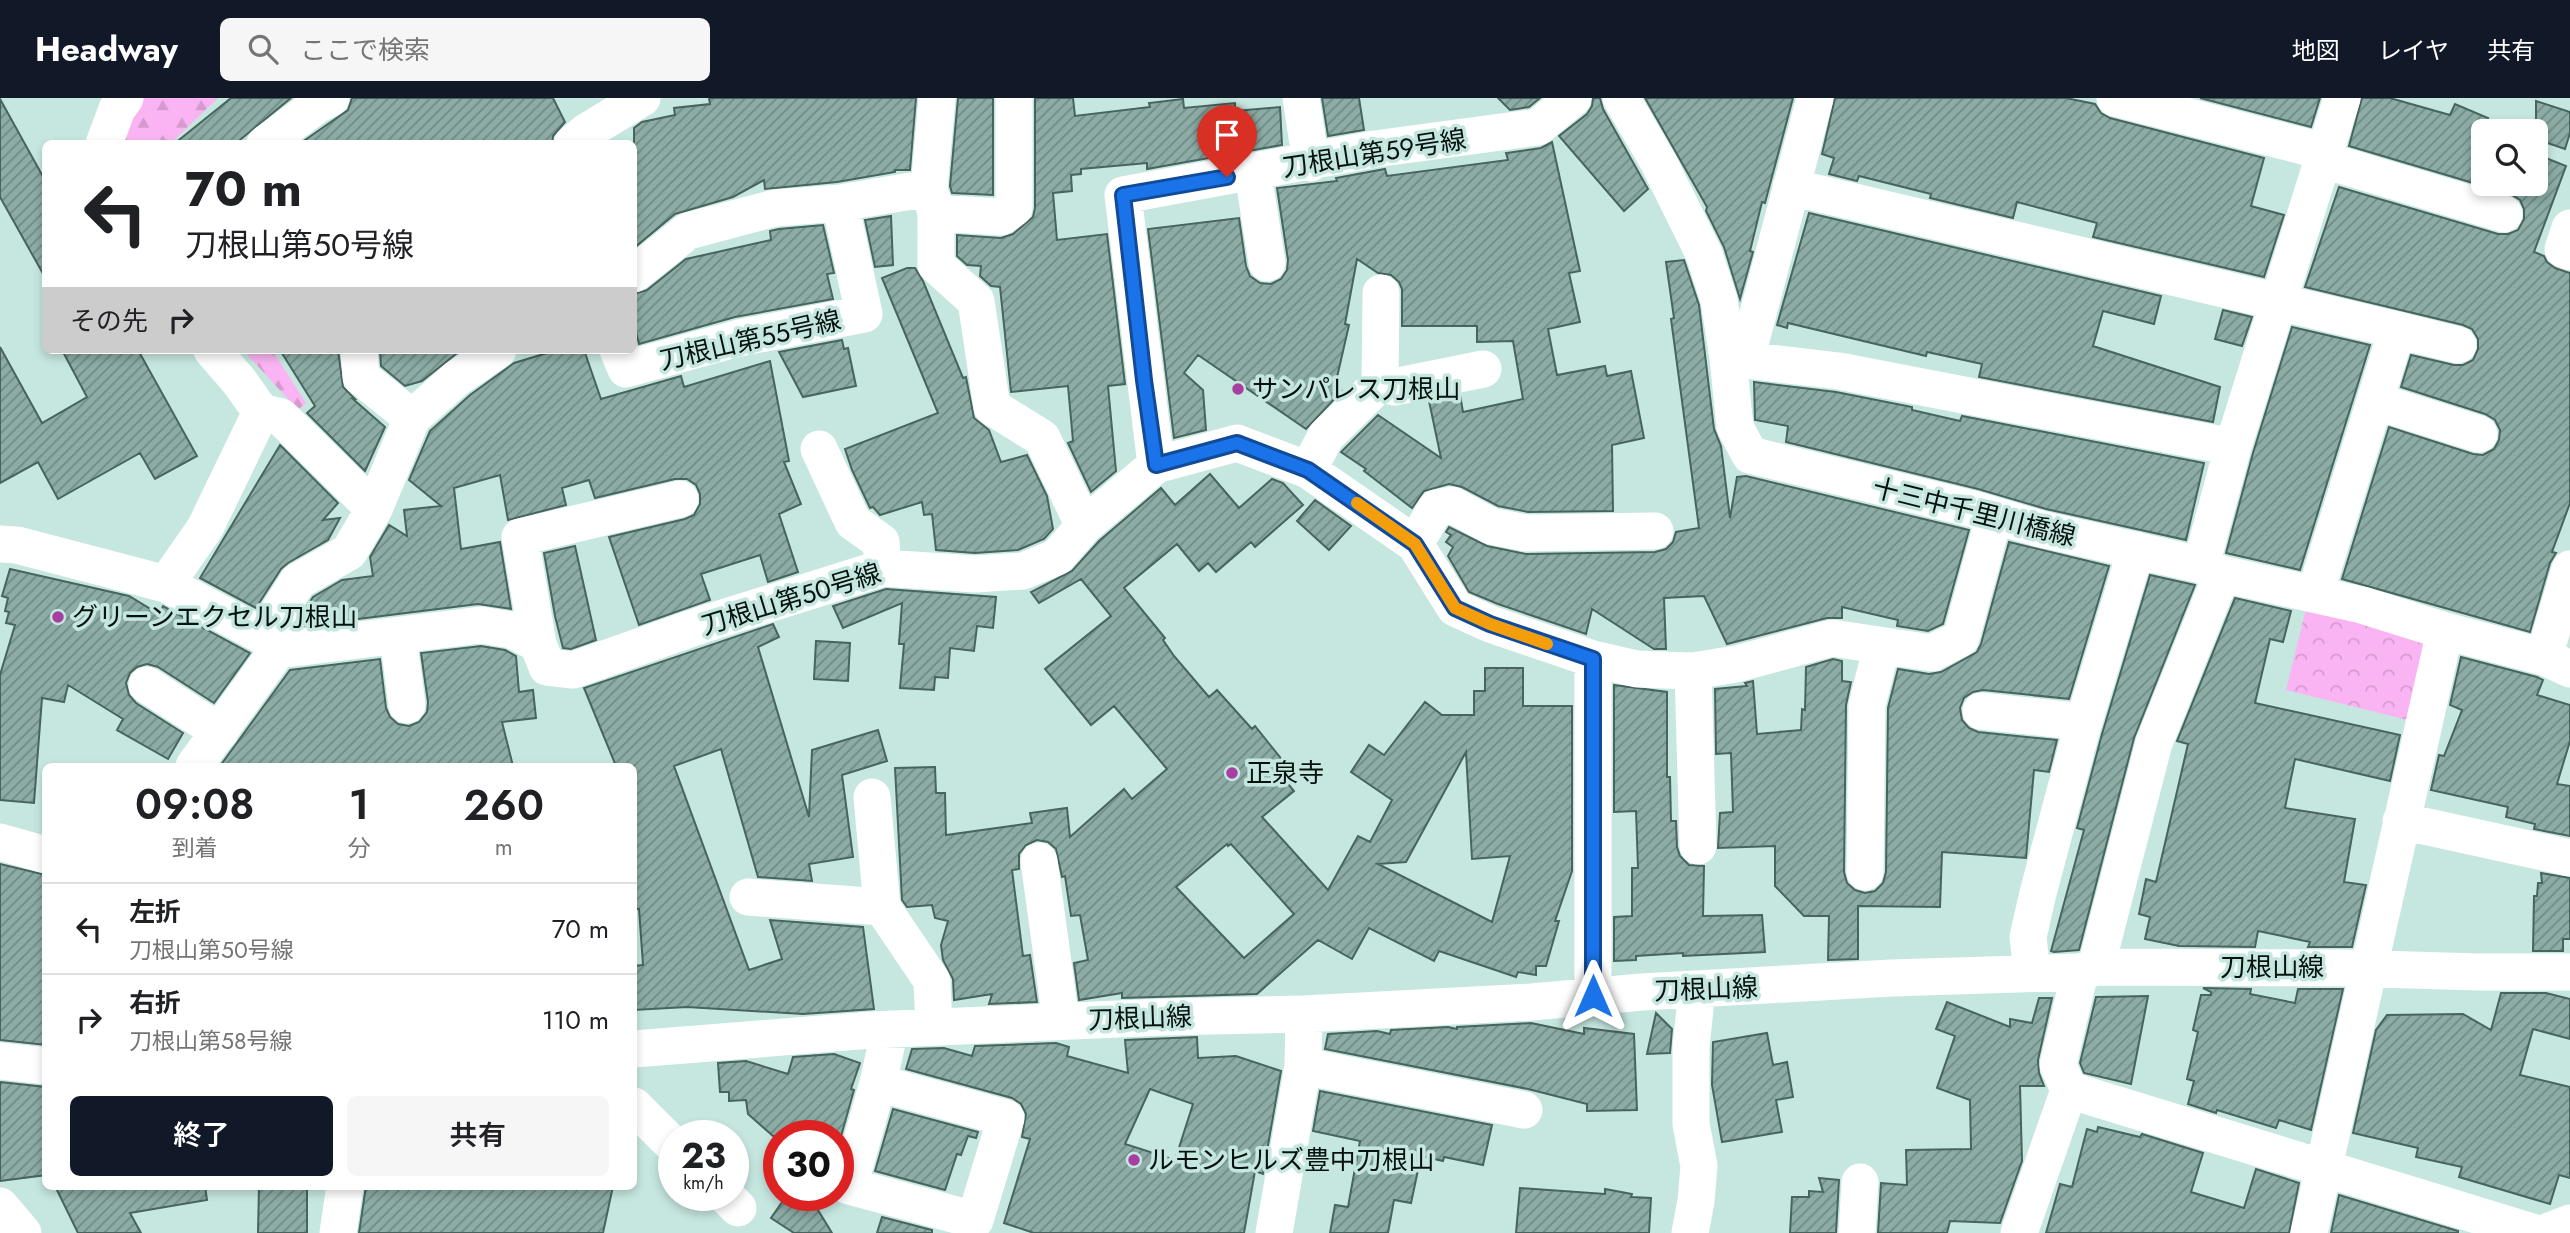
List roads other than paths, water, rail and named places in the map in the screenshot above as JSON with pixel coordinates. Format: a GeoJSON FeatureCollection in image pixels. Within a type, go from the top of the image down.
{"type":"FeatureCollection","features":[{"type":"Feature","properties":{"kind":"street"},"geometry":{"type":"LineString","coordinates":[[105,140],[117,109],[125,98]]}},
{"type":"Feature","properties":{"kind":"street"},"geometry":{"type":"LineString","coordinates":[[270,140],[317,105],[331,98]]}},
{"type":"Feature","properties":{"kind":"street"},"geometry":{"type":"LineString","coordinates":[[577,140],[642,98]]}},
{"type":"Feature","properties":{"kind":"street"},"geometry":{"type":"LineString","coordinates":[[937,98],[933,201],[936,265],[976,301],[992,407],[1042,438],[1084,526]]}},
{"type":"Feature","properties":{"kind":"street"},"geometry":{"type":"LineString","coordinates":[[637,273],[688,231],[775,208],[840,203],[933,201],[1001,217],[1014,208],[1014,98]]}},
{"type":"Feature","properties":{"kind":"street"},"geometry":{"type":"LineString","coordinates":[[1301,98],[1311,163]]}},
{"type":"Feature","properties":{"kind":"street","name":"刀根山第59号線"},"geometry":{"type":"LineString","coordinates":[[1156,465],[1123,195],[1311,163],[1375,149],[1538,127],[1573,98]]}},
{"type":"Feature","properties":{"kind":"street","name":"十三中千里川橋線"},"geometry":{"type":"LineString","coordinates":[[1621,98],[1659,163],[1704,254],[1737,359],[1735,427],[1750,455],[1973,509],[1994,517],[2362,605],[2557,663]]}},
{"type":"Feature","properties":{"kind":"street"},"geometry":{"type":"LineString","coordinates":[[1815,98],[1791,187],[1737,359],[1839,371],[2233,447]]}},
{"type":"Feature","properties":{"kind":"street"},"geometry":{"type":"LineString","coordinates":[[2115,98],[2325,156],[2504,214]]}},
{"type":"Feature","properties":{"kind":"street"},"geometry":{"type":"LineString","coordinates":[[2019,1233],[2069,1090],[2058,1065],[2154,743],[2212,570],[2233,447],[2342,98]]}},
{"type":"Feature","properties":{"kind":"street"},"geometry":{"type":"LineString","coordinates":[[1253,173],[1267,263]]}},
{"type":"Feature","properties":{"kind":"street"},"geometry":{"type":"LineString","coordinates":[[1791,187],[2458,345]]}},
{"type":"Feature","properties":{"kind":"street","name":"刀根山第55号線"},"geometry":{"type":"LineString","coordinates":[[620,354],[626,369],[739,338],[864,314],[840,203]]}},
{"type":"Feature","properties":{"kind":"street"},"geometry":{"type":"LineString","coordinates":[[2570,229],[2563,249],[2570,252]]}},
{"type":"Feature","properties":{"kind":"street"},"geometry":{"type":"LineString","coordinates":[[1308,470],[1326,436],[1380,383],[1381,293]]}},
{"type":"Feature","properties":{"kind":"street"},"geometry":{"type":"LineString","coordinates":[[2315,594],[2397,330]]}},
{"type":"Feature","properties":{"kind":"street"},"geometry":{"type":"LineString","coordinates":[[215,354],[261,412],[281,416],[374,509]]}},
{"type":"Feature","properties":{"kind":"street"},"geometry":{"type":"LineString","coordinates":[[359,354],[361,377],[412,418]]}},
{"type":"Feature","properties":{"kind":"street"},"geometry":{"type":"LineString","coordinates":[[200,763],[271,643],[298,581],[349,552],[374,509],[412,418],[457,378],[492,354]]}},
{"type":"Feature","properties":{"kind":"street"},"geometry":{"type":"LineString","coordinates":[[1380,383],[1394,387],[1482,369]]}},
{"type":"Feature","properties":{"kind":"street"},"geometry":{"type":"LineString","coordinates":[[2375,401],[2478,433]]}},
{"type":"Feature","properties":{"kind":"street"},"geometry":{"type":"LineString","coordinates":[[166,584],[205,528],[261,412]]}},
{"type":"Feature","properties":{"kind":"street","name":"刀根山第50号線"},"geometry":{"type":"LineString","coordinates":[[271,643],[398,636],[481,625],[512,630],[538,644],[547,667],[573,670],[704,624],[883,568],[975,574],[1023,571],[1057,557],[1084,526],[1156,465],[1237,443],[1308,470],[1415,544],[1455,608],[1490,624],[1593,659],[1637,669],[1693,671],[1736,664],[1832,638],[1932,653],[1961,638],[1994,517]]}},
{"type":"Feature","properties":{"kind":"street"},"geometry":{"type":"LineString","coordinates":[[819,449],[853,522],[881,542],[883,568]]}},
{"type":"Feature","properties":{"kind":"street"},"geometry":{"type":"LineString","coordinates":[[538,644],[520,537],[680,499]]}},
{"type":"Feature","properties":{"kind":"street"},"geometry":{"type":"LineString","coordinates":[[1415,544],[1436,508],[1452,505],[1491,526],[1526,533],[1655,531]]}},
{"type":"Feature","properties":{"kind":"street"},"geometry":{"type":"LineString","coordinates":[[0,544],[17,545],[166,584],[271,643]]}},
{"type":"Feature","properties":{"kind":"street"},"geometry":{"type":"LineString","coordinates":[[2032,972],[2028,937],[2084,722],[2136,551]]}},
{"type":"Feature","properties":{"kind":"street"},"geometry":{"type":"LineString","coordinates":[[2557,663],[2570,569]]}},
{"type":"Feature","properties":{"kind":"street"},"geometry":{"type":"LineString","coordinates":[[2309,1233],[2445,631]]}},
{"type":"Feature","properties":{"kind":"street"},"geometry":{"type":"LineString","coordinates":[[398,636],[407,705]]}},
{"type":"Feature","properties":{"kind":"street"},"geometry":{"type":"LineString","coordinates":[[1865,872],[1867,705],[1882,646]]}},
{"type":"Feature","properties":{"kind":"street"},"geometry":{"type":"LineString","coordinates":[[1593,659],[1593,996]]}},
{"type":"Feature","properties":{"kind":"street"},"geometry":{"type":"LineString","coordinates":[[1693,671],[1698,846]]}},
{"type":"Feature","properties":{"kind":"street"},"geometry":{"type":"LineString","coordinates":[[147,685],[220,732]]}},
{"type":"Feature","properties":{"kind":"street"},"geometry":{"type":"LineString","coordinates":[[1981,711],[2084,722]]}},
{"type":"Feature","properties":{"kind":"street"},"geometry":{"type":"LineString","coordinates":[[872,797],[882,907],[932,981],[934,1027]]}},
{"type":"Feature","properties":{"kind":"street"},"geometry":{"type":"LineString","coordinates":[[2401,821],[2570,858]]}},
{"type":"Feature","properties":{"kind":"street"},"geometry":{"type":"LineString","coordinates":[[0,842],[42,854]]}},
{"type":"Feature","properties":{"kind":"street"},"geometry":{"type":"LineString","coordinates":[[1039,861],[1061,1021]]}},
{"type":"Feature","properties":{"kind":"street"},"geometry":{"type":"LineString","coordinates":[[748,897],[882,907]]}},
{"type":"Feature","properties":{"kind":"street","name":"刀根山線"},"geometry":{"type":"LineString","coordinates":[[637,1049],[890,1029],[1304,1014],[1532,1002],[1697,989],[2032,972],[2368,968],[2570,972]]}},
{"type":"Feature","properties":{"kind":"street"},"geometry":{"type":"LineString","coordinates":[[1690,1233],[1699,1166],[1691,1124],[1691,1047],[1697,989]]}},
{"type":"Feature","properties":{"kind":"street"},"geometry":{"type":"LineString","coordinates":[[1274,1233],[1303,1066],[1304,1014]]}},
{"type":"Feature","properties":{"kind":"street"},"geometry":{"type":"LineString","coordinates":[[878,1083],[1006,1118],[975,1220],[849,1186],[890,1029]]}},
{"type":"Feature","properties":{"kind":"street"},"geometry":{"type":"LineString","coordinates":[[0,1061],[42,1066]]}},
{"type":"Feature","properties":{"kind":"street"},"geometry":{"type":"LineString","coordinates":[[1303,1066],[1524,1110]]}},
{"type":"Feature","properties":{"kind":"street"},"geometry":{"type":"LineString","coordinates":[[2069,1090],[2324,1166],[2535,1233]]}},
{"type":"Feature","properties":{"kind":"street"},"geometry":{"type":"LineString","coordinates":[[637,1109],[658,1130]]}},
{"type":"Feature","properties":{"kind":"street"},"geometry":{"type":"LineString","coordinates":[[1857,1233],[1860,1182]]}},
{"type":"Feature","properties":{"kind":"street"},"geometry":{"type":"LineString","coordinates":[[338,1233],[344,1190]]}},
{"type":"Feature","properties":{"kind":"street"},"geometry":{"type":"LineString","coordinates":[[0,1206],[23,1233]]}},
{"type":"Feature","properties":{"kind":"street"},"geometry":{"type":"LineString","coordinates":[[2544,1233],[2570,1223]]}},
{"type":"Feature","properties":{"kind":"place","name":"サンパレス刀根山"},"geometry":{"type":"Point","coordinates":[1238,389]}},
{"type":"Feature","properties":{"kind":"place","name":"グリーンエクセル刀根山"},"geometry":{"type":"Point","coordinates":[58,617]}},
{"type":"Feature","properties":{"kind":"place","name":"正泉寺"},"geometry":{"type":"Point","coordinates":[1232,773]}},
{"type":"Feature","properties":{"kind":"place","name":"ルモンヒルズ豊中刀根山"},"geometry":{"type":"Point","coordinates":[1134,1160]}}]}
